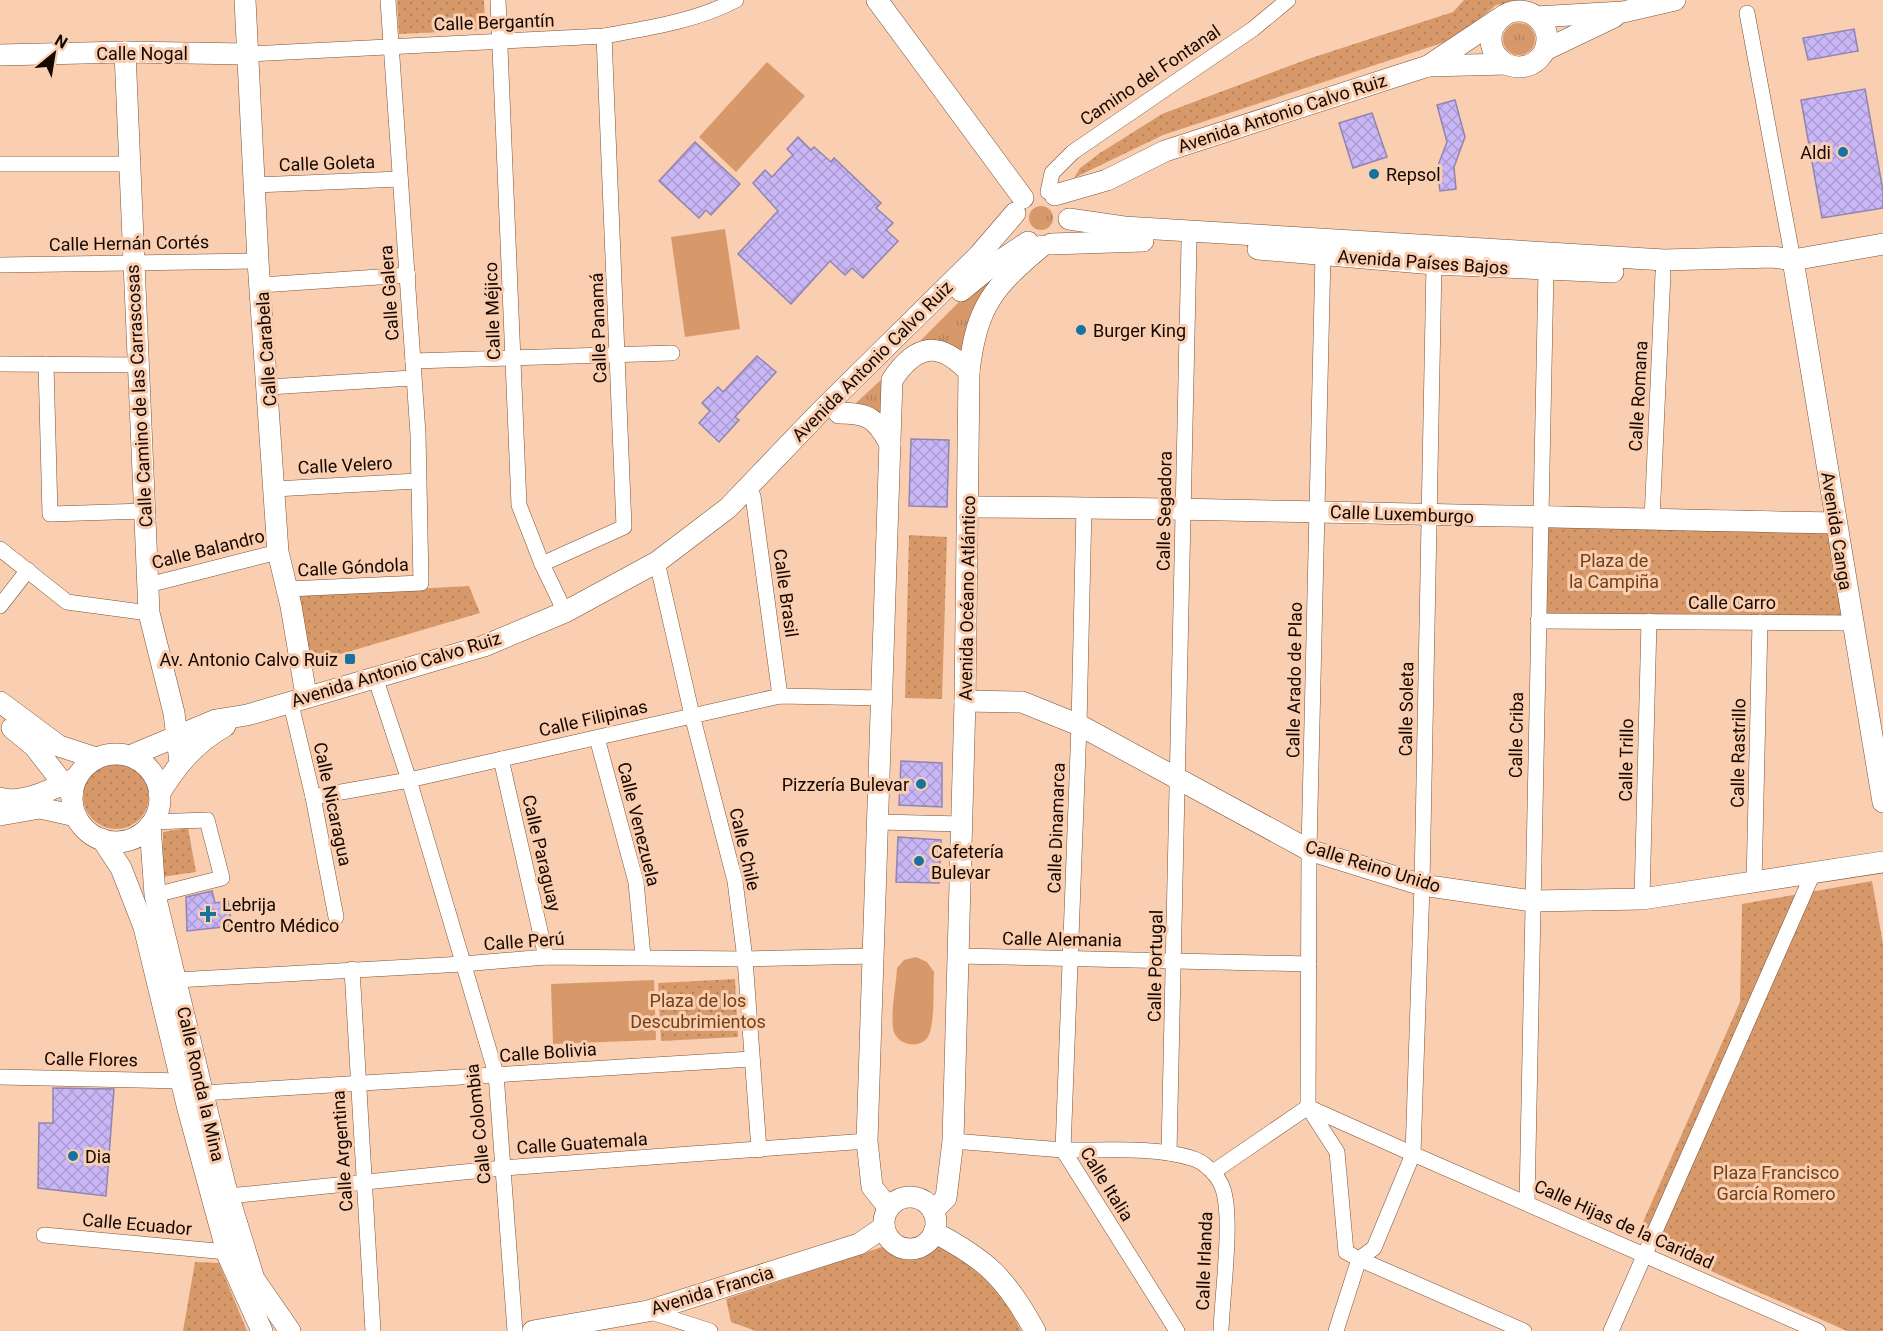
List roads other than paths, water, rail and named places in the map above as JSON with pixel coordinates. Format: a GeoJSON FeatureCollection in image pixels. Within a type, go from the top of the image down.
{"type":"FeatureCollection","features":[{"type":"Feature","properties":{"kind":"street","name":"Calle Carabela"},"geometry":{"type":"LineString","coordinates":[[245,0],[258,261],[269,387],[278,552],[287,589],[298,698]]}},
{"type":"Feature","properties":{"kind":"street","name":"Calle Galera"},"geometry":{"type":"LineString","coordinates":[[388,0],[389,45],[408,275],[412,378],[418,434],[417,481],[421,583]]}},
{"type":"Feature","properties":{"kind":"street","name":"Calle Méjico"},"geometry":{"type":"LineString","coordinates":[[498,0],[519,505],[542,564],[565,612]]}},
{"type":"Feature","properties":{"kind":"street","name":"Calle Bergantín"},"geometry":{"type":"LineString","coordinates":[[247,54],[389,45],[604,36],[661,26],[720,9],[736,0]]}},
{"type":"Feature","properties":{"kind":"street"},"geometry":{"type":"LineString","coordinates":[[877,0],[1019,206],[1017,230],[1041,244],[1064,234],[1068,216],[1064,202],[1051,193],[1039,191],[1019,206]]}},
{"type":"Feature","properties":{"kind":"street","name":"Camino del Fontanal"},"geometry":{"type":"LineString","coordinates":[[1051,193],[1052,173],[1073,152],[1253,28],[1288,0]]}},
{"type":"Feature","properties":{"kind":"street"},"geometry":{"type":"LineString","coordinates":[[1623,12],[1545,50],[1540,57],[1525,66],[1508,64],[1500,59],[1491,43],[1491,34],[1500,18],[1518,11],[1536,16],[1623,12],[1675,0]]}},
{"type":"Feature","properties":{"kind":"street"},"geometry":{"type":"LineString","coordinates":[[1747,13],[1793,260]]}},
{"type":"Feature","properties":{"kind":"street"},"geometry":{"type":"LineString","coordinates":[[1536,16],[1546,32],[1545,50]]}},
{"type":"Feature","properties":{"kind":"street","name":"Avenida Antonio Calvo Ruiz"},"geometry":{"type":"LineString","coordinates":[[1051,193],[1107,180],[1165,151],[1428,66],[1500,18]]}},
{"type":"Feature","properties":{"kind":"street","name":"Calle Panamá"},"geometry":{"type":"LineString","coordinates":[[542,564],[624,527],[619,354],[604,36]]}},
{"type":"Feature","properties":{"kind":"street","name":"Calle Nogal"},"geometry":{"type":"LineString","coordinates":[[0,55],[125,52],[247,54]]}},
{"type":"Feature","properties":{"kind":"street","name":"Calle Camino de las Carrascosas"},"geometry":{"type":"LineString","coordinates":[[125,52],[149,613],[174,713],[177,736]]}},
{"type":"Feature","properties":{"kind":"street","name":"Avenida Antonio Calvo Ruiz"},"geometry":{"type":"LineString","coordinates":[[1428,66],[1508,64]]}},
{"type":"Feature","properties":{"kind":"street"},"geometry":{"type":"LineString","coordinates":[[0,164],[128,164]]}},
{"type":"Feature","properties":{"kind":"street","name":"Calle Goleta"},"geometry":{"type":"LineString","coordinates":[[255,185],[400,179]]}},
{"type":"Feature","properties":{"kind":"street","name":"Avenida Antonio Calvo Ruiz"},"geometry":{"type":"LineString","coordinates":[[1068,216],[1107,180]]}},
{"type":"Feature","properties":{"kind":"street","name":"Avenida Antonio Calvo Ruiz"},"geometry":{"type":"LineString","coordinates":[[130,756],[216,720],[247,715],[298,698],[484,646],[565,612],[657,562],[728,508],[979,255],[1019,206]]}},
{"type":"Feature","properties":{"kind":"street","name":"Avenida Países Bajos"},"geometry":{"type":"LineString","coordinates":[[1068,216],[1124,227],[1664,260],[1773,257],[1793,260],[1883,244]]}},
{"type":"Feature","properties":{"kind":"street","name":"Avenida Países Bajos"},"geometry":{"type":"LineString","coordinates":[[1041,244],[1123,241],[1189,243],[1434,264],[1663,273],[1774,271],[1793,260]]}},
{"type":"Feature","properties":{"kind":"street","name":"Calle Segadora"},"geometry":{"type":"LineString","coordinates":[[1178,780],[1189,243]]}},
{"type":"Feature","properties":{"kind":"street","name":"Avenida Antonio Calvo Ruiz"},"geometry":{"type":"LineString","coordinates":[[728,508],[753,496],[779,474],[965,287],[989,268],[1041,244]]}},
{"type":"Feature","properties":{"kind":"street","name":"Avenida Océano Atlántico"},"geometry":{"type":"LineString","coordinates":[[933,1211],[945,1198],[953,1141],[965,702],[969,372],[972,343],[991,296],[1004,279],[1041,244]]}},
{"type":"Feature","properties":{"kind":"street","name":"Calle Arado de Plao"},"geometry":{"type":"LineString","coordinates":[[1308,1107],[1310,850],[1323,254]]}},
{"type":"Feature","properties":{"kind":"street","name":"Avenida Canga"},"geometry":{"type":"LineString","coordinates":[[1793,260],[1883,802]]}},
{"type":"Feature","properties":{"kind":"street","name":"Calle Hernán Cortés"},"geometry":{"type":"LineString","coordinates":[[0,265],[258,261]]}},
{"type":"Feature","properties":{"kind":"street","name":"Calle Soleta"},"geometry":{"type":"LineString","coordinates":[[1413,1154],[1422,885],[1434,264]]}},
{"type":"Feature","properties":{"kind":"street","name":"Calle Criba"},"geometry":{"type":"LineString","coordinates":[[1527,1202],[1546,270]]}},
{"type":"Feature","properties":{"kind":"street","name":"Calle Romana"},"geometry":{"type":"LineString","coordinates":[[1652,520],[1663,273]]}},
{"type":"Feature","properties":{"kind":"street"},"geometry":{"type":"LineString","coordinates":[[261,285],[408,275]]}},
{"type":"Feature","properties":{"kind":"street"},"geometry":{"type":"LineString","coordinates":[[886,1217],[901,1198],[918,1197],[933,1211],[934,1232],[925,1244],[909,1249],[893,1243],[886,1217],[872,1187],[867,1141],[884,698],[892,380],[900,333]]}},
{"type":"Feature","properties":{"kind":"street"},"geometry":{"type":"LineString","coordinates":[[892,380],[904,362],[917,352],[932,350],[957,358],[969,372]]}},
{"type":"Feature","properties":{"kind":"street"},"geometry":{"type":"LineString","coordinates":[[412,361],[672,353]]}},
{"type":"Feature","properties":{"kind":"street"},"geometry":{"type":"LineString","coordinates":[[0,364],[139,365]]}},
{"type":"Feature","properties":{"kind":"street"},"geometry":{"type":"LineString","coordinates":[[46,364],[50,514],[145,511]]}},
{"type":"Feature","properties":{"kind":"street"},"geometry":{"type":"LineString","coordinates":[[269,387],[412,378]]}},
{"type":"Feature","properties":{"kind":"street"},"geometry":{"type":"LineString","coordinates":[[839,413],[869,417],[881,428],[890,444]]}},
{"type":"Feature","properties":{"kind":"street","name":"Calle Velero"},"geometry":{"type":"LineString","coordinates":[[275,489],[417,481]]}},
{"type":"Feature","properties":{"kind":"street","name":"Calle Brasil"},"geometry":{"type":"LineString","coordinates":[[753,496],[780,696]]}},
{"type":"Feature","properties":{"kind":"street","name":"Calle Luxemburgo"},"geometry":{"type":"LineString","coordinates":[[969,507],[1184,508],[1540,518],[1836,523]]}},
{"type":"Feature","properties":{"kind":"street","name":"Calle Dinamarca"},"geometry":{"type":"LineString","coordinates":[[1063,1150],[1079,725],[1084,507]]}},
{"type":"Feature","properties":{"kind":"street"},"geometry":{"type":"LineString","coordinates":[[0,549],[67,602],[149,613]]}},
{"type":"Feature","properties":{"kind":"street","name":"Calle Balandro"},"geometry":{"type":"LineString","coordinates":[[148,585],[278,552]]}},
{"type":"Feature","properties":{"kind":"street","name":"Calle Chile"},"geometry":{"type":"LineString","coordinates":[[657,562],[692,715],[735,881],[745,959],[759,1150]]}},
{"type":"Feature","properties":{"kind":"street"},"geometry":{"type":"LineString","coordinates":[[0,606],[27,570]]}},
{"type":"Feature","properties":{"kind":"street","name":"Calle Góndola"},"geometry":{"type":"LineString","coordinates":[[287,589],[421,583]]}},
{"type":"Feature","properties":{"kind":"street","name":"Calle Carro"},"geometry":{"type":"LineString","coordinates":[[1538,621],[1853,623]]}},
{"type":"Feature","properties":{"kind":"street","name":"Calle Trillo"},"geometry":{"type":"LineString","coordinates":[[1642,899],[1649,621]]}},
{"type":"Feature","properties":{"kind":"street","name":"Calle Rastrillo"},"geometry":{"type":"LineString","coordinates":[[1754,884],[1760,622]]}},
{"type":"Feature","properties":{"kind":"street","name":"Calle Colombia"},"geometry":{"type":"LineString","coordinates":[[375,677],[409,780],[496,1074],[515,1331]]}},
{"type":"Feature","properties":{"kind":"street","name":"Calle Filipinas"},"geometry":{"type":"LineString","coordinates":[[313,797],[409,780],[780,696],[884,698]]}},
{"type":"Feature","properties":{"kind":"street","name":"Calle Nicaragua"},"geometry":{"type":"LineString","coordinates":[[298,698],[313,797],[336,917]]}},
{"type":"Feature","properties":{"kind":"street"},"geometry":{"type":"LineString","coordinates":[[0,702],[59,746],[96,758]]}},
{"type":"Feature","properties":{"kind":"street","name":"Calle Reino Unido"},"geometry":{"type":"LineString","coordinates":[[965,702],[1022,702],[1079,725],[1310,850],[1422,885],[1532,901],[1642,899],[1754,884],[1814,871],[1883,862]]}},
{"type":"Feature","properties":{"kind":"street","name":"Avenida Antonio Calvo Ruiz"},"geometry":{"type":"LineString","coordinates":[[159,794],[180,762],[208,736],[247,715]]}},
{"type":"Feature","properties":{"kind":"street"},"geometry":{"type":"LineString","coordinates":[[0,718],[34,746],[71,785],[76,816],[87,830],[102,839],[128,840],[151,824],[157,813],[159,794],[150,771],[130,756],[118,754],[96,758],[84,766],[71,785],[10,801],[0,798]]}},
{"type":"Feature","properties":{"kind":"street"},"geometry":{"type":"LineString","coordinates":[[177,736],[180,762]]}},
{"type":"Feature","properties":{"kind":"street","name":"Calle Venezuela"},"geometry":{"type":"LineString","coordinates":[[597,738],[636,882],[643,956]]}},
{"type":"Feature","properties":{"kind":"street","name":"Calle Paraguay"},"geometry":{"type":"LineString","coordinates":[[501,759],[546,957]]}},
{"type":"Feature","properties":{"kind":"street","name":"Calle Portugal"},"geometry":{"type":"LineString","coordinates":[[1169,1153],[1178,780]]}},
{"type":"Feature","properties":{"kind":"street"},"geometry":{"type":"LineString","coordinates":[[0,815],[40,808],[76,816]]}},
{"type":"Feature","properties":{"kind":"street"},"geometry":{"type":"LineString","coordinates":[[151,824],[207,820],[222,878],[155,895]]}},
{"type":"Feature","properties":{"kind":"street"},"geometry":{"type":"LineString","coordinates":[[879,822],[962,824]]}},
{"type":"Feature","properties":{"kind":"street","name":"Calle Ronda la Mina"},"geometry":{"type":"LineString","coordinates":[[151,824],[155,895],[229,1196],[254,1279],[290,1331]]}},
{"type":"Feature","properties":{"kind":"street","name":"Calle Ronda la Mina"},"geometry":{"type":"LineString","coordinates":[[102,839],[121,867],[144,927],[227,1252],[262,1331]]}},
{"type":"Feature","properties":{"kind":"street"},"geometry":{"type":"LineString","coordinates":[[1611,1331],[1814,871]]}},
{"type":"Feature","properties":{"kind":"street","name":"Calle Perú"},"geometry":{"type":"LineString","coordinates":[[176,980],[463,964],[546,957],[643,956],[745,959],[875,956]]}},
{"type":"Feature","properties":{"kind":"street","name":"Calle Alemania"},"geometry":{"type":"LineString","coordinates":[[958,956],[1309,964]]}},
{"type":"Feature","properties":{"kind":"street","name":"Calle Argentina"},"geometry":{"type":"LineString","coordinates":[[352,969],[373,1331]]}},
{"type":"Feature","properties":{"kind":"street","name":"Calle Bolivia"},"geometry":{"type":"LineString","coordinates":[[203,1093],[751,1059]]}},
{"type":"Feature","properties":{"kind":"street","name":"Calle Flores"},"geometry":{"type":"LineString","coordinates":[[0,1077],[182,1081]]}},
{"type":"Feature","properties":{"kind":"street"},"geometry":{"type":"LineString","coordinates":[[1063,1150],[1169,1153],[1194,1158],[1213,1172],[1308,1107],[1337,1152],[1346,1252],[1524,1331]]}},
{"type":"Feature","properties":{"kind":"street","name":"Calle Hijas de la Caridad"},"geometry":{"type":"LineString","coordinates":[[1308,1107],[1818,1331]]}},
{"type":"Feature","properties":{"kind":"street","name":"Calle Guatemala"},"geometry":{"type":"LineString","coordinates":[[229,1196],[503,1168],[867,1141]]}},
{"type":"Feature","properties":{"kind":"street","name":"Calle Italia"},"geometry":{"type":"LineString","coordinates":[[953,1141],[1063,1150],[1177,1331]]}},
{"type":"Feature","properties":{"kind":"street"},"geometry":{"type":"LineString","coordinates":[[1336,1331],[1359,1259],[1374,1248],[1413,1154]]}},
{"type":"Feature","properties":{"kind":"street","name":"Calle Irlanda"},"geometry":{"type":"LineString","coordinates":[[1213,1172],[1223,1187],[1227,1208],[1221,1331]]}},
{"type":"Feature","properties":{"kind":"street","name":"Avenida Francia"},"geometry":{"type":"LineString","coordinates":[[533,1331],[648,1311],[859,1244],[886,1217]]}},
{"type":"Feature","properties":{"kind":"street"},"geometry":{"type":"LineString","coordinates":[[934,1232],[971,1252],[997,1273],[1017,1298],[1035,1331]]}},
{"type":"Feature","properties":{"kind":"street","name":"Calle Ecuador"},"geometry":{"type":"LineString","coordinates":[[44,1235],[227,1252]]}},
{"type":"Feature","properties":{"kind":"street"},"geometry":{"type":"LineString","coordinates":[[648,1311],[711,1331]]}},
{"type":"Feature","properties":{"kind":"place","name":"Aldi"},"geometry":{"type":"Point","coordinates":[1843,152]}},
{"type":"Feature","properties":{"kind":"place","name":"Repsol"},"geometry":{"type":"Point","coordinates":[1374,174]}},
{"type":"Feature","properties":{"kind":"place","name":"Burger King"},"geometry":{"type":"Point","coordinates":[1081,330]}},
{"type":"Feature","properties":{"kind":"place","name":"Av. Antonio Calvo Ruiz"},"geometry":{"type":"Point","coordinates":[350,659]}},
{"type":"Feature","properties":{"kind":"place","name":"Pizzería Bulevar"},"geometry":{"type":"Point","coordinates":[921,784]}},
{"type":"Feature","properties":{"kind":"place","name":"Cafetería Bulevar"},"geometry":{"type":"Point","coordinates":[919,861]}},
{"type":"Feature","properties":{"kind":"place","name":"Lebrija Centro Médico"},"geometry":{"type":"Point","coordinates":[208,914]}},
{"type":"Feature","properties":{"kind":"place","name":"Dia"},"geometry":{"type":"Point","coordinates":[73,1156]}},
{"type":"Feature","properties":{"kind":"park label","name":"Plaza de la Campiña"},"geometry":{"type":"Point","coordinates":[1614,570]}},
{"type":"Feature","properties":{"kind":"park label","name":"Plaza de los Descubrimientos"},"geometry":{"type":"Point","coordinates":[698,1010]}},
{"type":"Feature","properties":{"kind":"park label","name":"Plaza Francisco García Romero"},"geometry":{"type":"Point","coordinates":[1776,1182]}}]}
